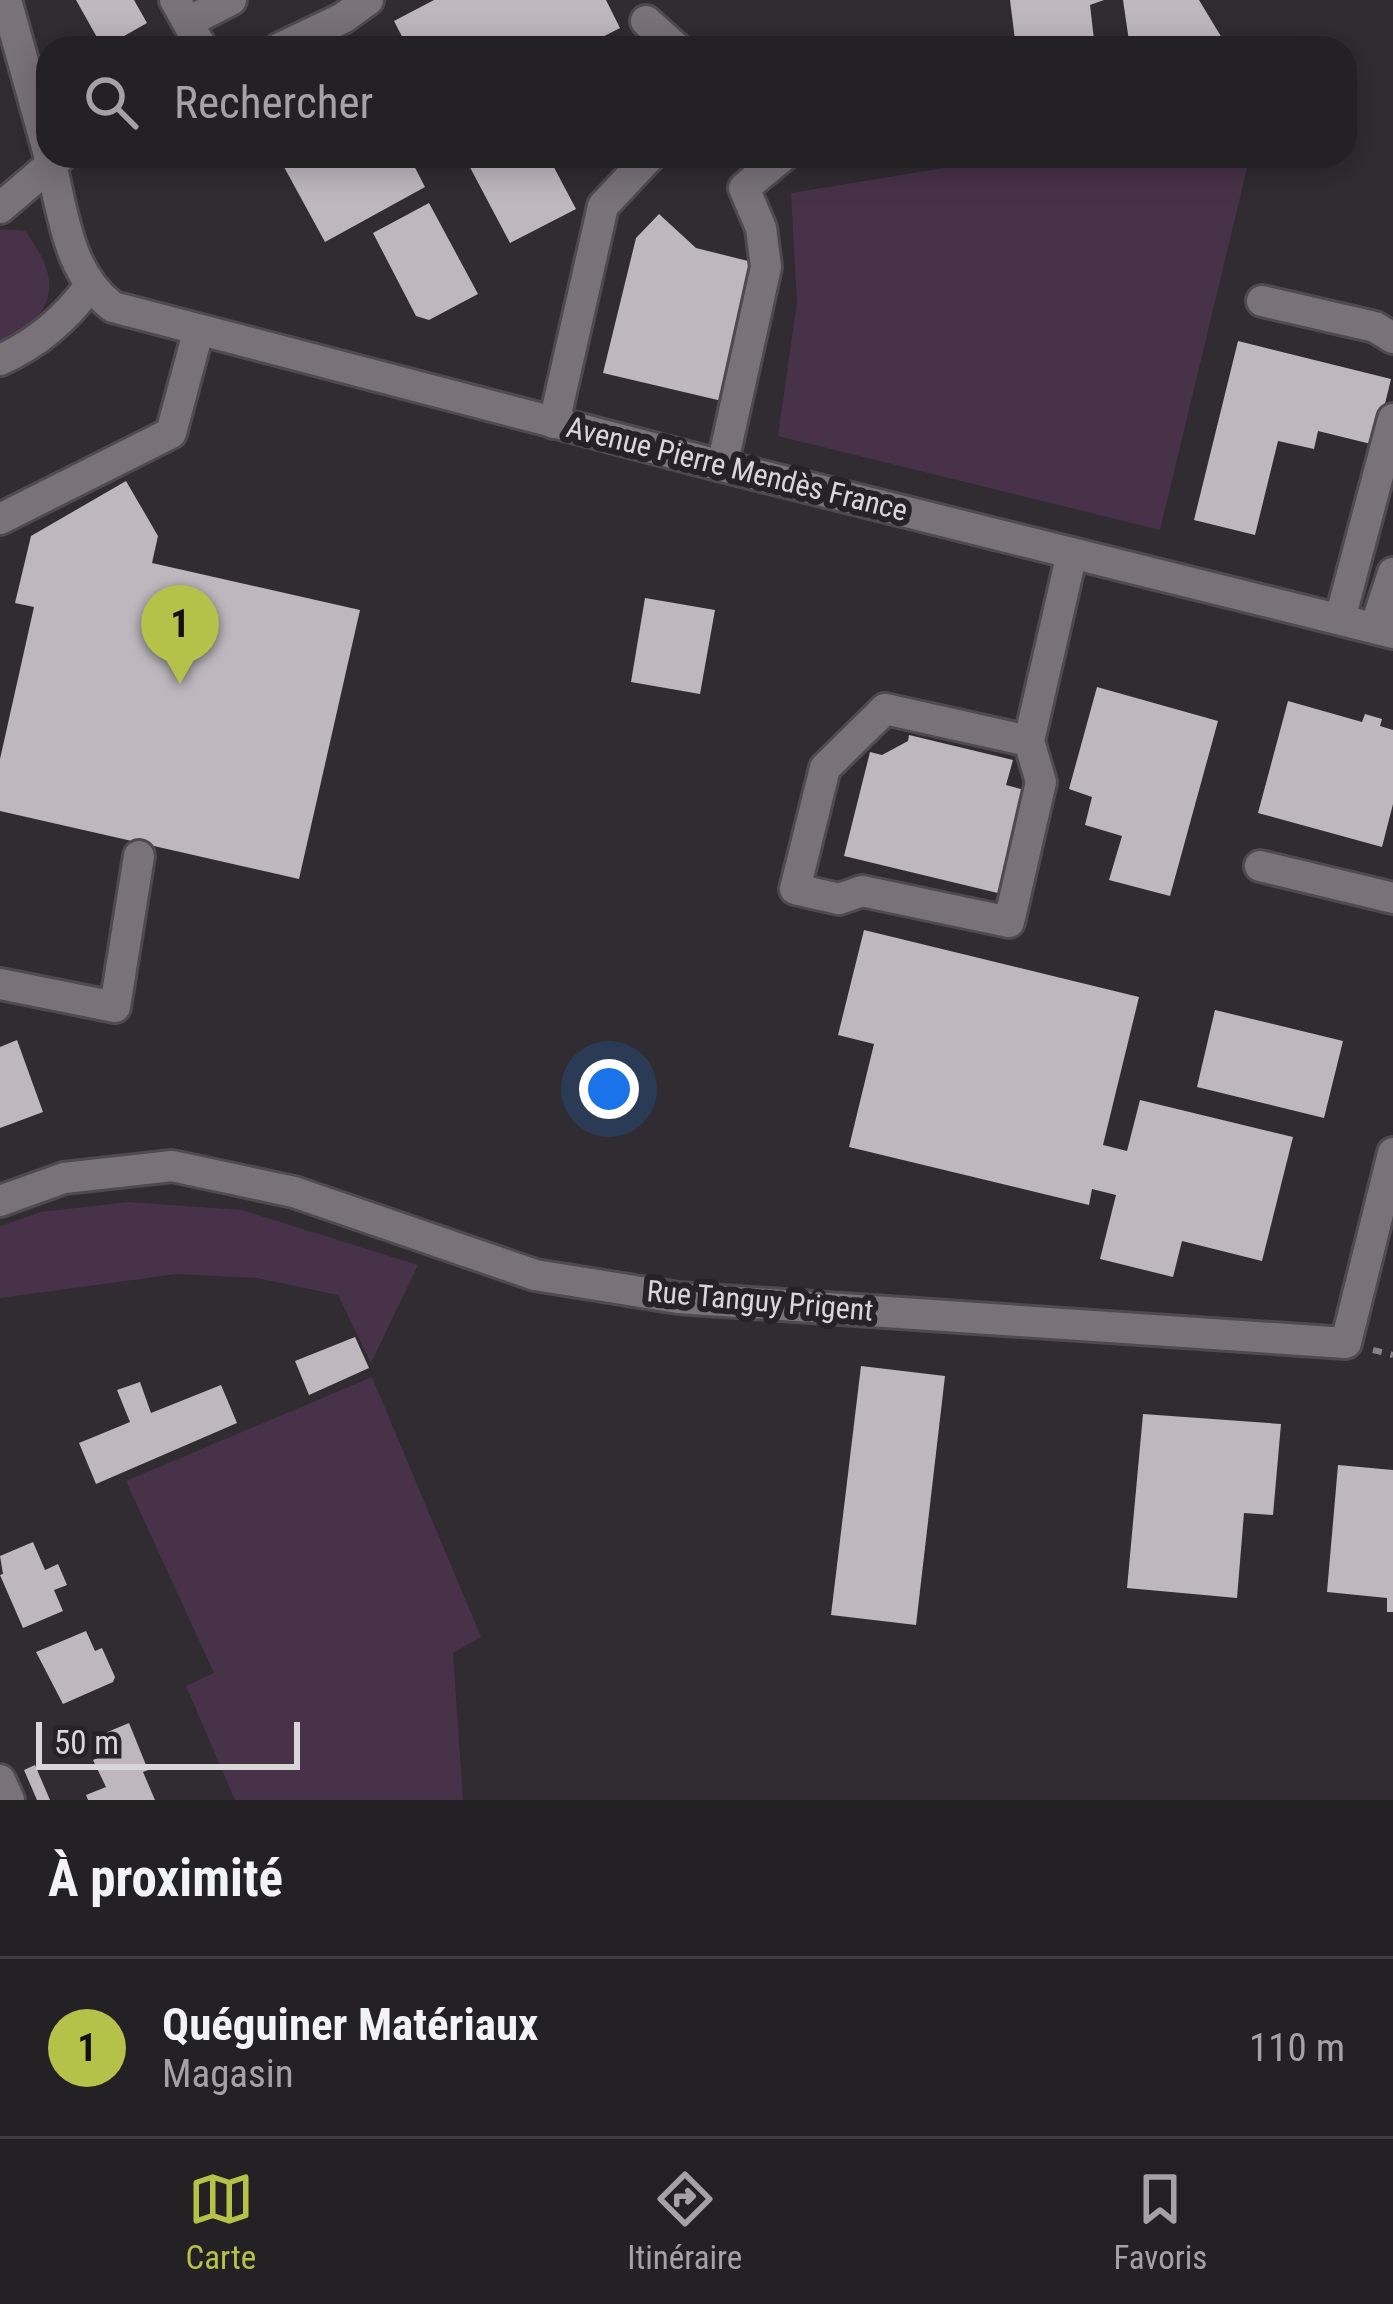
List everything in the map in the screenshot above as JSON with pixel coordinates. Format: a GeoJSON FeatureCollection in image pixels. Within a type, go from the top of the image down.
{"type":"FeatureCollection","features":[{"type":"Feature","properties":{"kind":"street"},"geometry":{"type":"LineString","coordinates":[[6,0],[36,102]]}},
{"type":"Feature","properties":{"kind":"street"},"geometry":{"type":"LineString","coordinates":[[188,23],[231,0]]}},
{"type":"Feature","properties":{"kind":"street"},"geometry":{"type":"LineString","coordinates":[[305,36],[368,0]]}},
{"type":"Feature","properties":{"kind":"street"},"geometry":{"type":"LineString","coordinates":[[646,21],[663,36]]}},
{"type":"Feature","properties":{"kind":"street"},"geometry":{"type":"LineString","coordinates":[[0,208],[41,168]]}},
{"type":"Feature","properties":{"kind":"street"},"geometry":{"type":"LineString","coordinates":[[0,360],[27,349],[69,315],[90,286],[67,231],[54,168]]}},
{"type":"Feature","properties":{"kind":"street"},"geometry":{"type":"LineString","coordinates":[[554,423],[603,206],[639,168]]}},
{"type":"Feature","properties":{"kind":"street"},"geometry":{"type":"LineString","coordinates":[[722,466],[766,267],[761,228],[744,188],[768,168]]}},
{"type":"Feature","properties":{"kind":"street","name":"Avenue Pierre Mendès France"},"geometry":{"type":"LineString","coordinates":[[90,286],[112,307],[198,332],[1384,631]]}},
{"type":"Feature","properties":{"kind":"street"},"geometry":{"type":"LineString","coordinates":[[1262,301],[1375,327],[1393,338]]}},
{"type":"Feature","properties":{"kind":"street"},"geometry":{"type":"LineString","coordinates":[[0,520],[171,433],[198,332]]}},
{"type":"Feature","properties":{"kind":"street"},"geometry":{"type":"LineString","coordinates":[[1340,619],[1393,419]]}},
{"type":"Feature","properties":{"kind":"street"},"geometry":{"type":"LineString","coordinates":[[1028,741],[885,709],[825,768],[795,890],[839,899],[862,891],[1009,922],[1041,782],[1028,741],[1072,553]]}},
{"type":"Feature","properties":{"kind":"street"},"geometry":{"type":"LineString","coordinates":[[1384,631],[1393,573]]}},
{"type":"Feature","properties":{"kind":"street"},"geometry":{"type":"LineString","coordinates":[[0,984],[115,1007],[139,856]]}},
{"type":"Feature","properties":{"kind":"street"},"geometry":{"type":"LineString","coordinates":[[1260,866],[1393,898]]}},
{"type":"Feature","properties":{"kind":"street","name":"Rue Tanguy Prigent"},"geometry":{"type":"LineString","coordinates":[[0,1201],[64,1178],[172,1166],[294,1192],[535,1275],[678,1298],[1346,1343],[1393,1153]]}},
{"type":"Feature","properties":{"kind":"street"},"geometry":{"type":"LineString","coordinates":[[0,1780],[9,1800]]}},
{"type":"Feature","properties":{"kind":"shaded area"},"geometry":{"type":"Polygon","coordinates":[[[944,168],[1247,168],[1160,530],[778,436],[797,302],[791,193],[944,168]]]}},
{"type":"Feature","properties":{"kind":"shaded area"},"geometry":{"type":"Polygon","coordinates":[[[0,230],[25,231],[49,281],[43,309],[0,345],[0,230]]]}},
{"type":"Feature","properties":{"kind":"shaded area"},"geometry":{"type":"Polygon","coordinates":[[[128,1202],[242,1210],[418,1265],[371,1363],[338,1295],[257,1278],[177,1274],[0,1298],[0,1226],[41,1212],[128,1202]]]}},
{"type":"Feature","properties":{"kind":"shaded area"},"geometry":{"type":"Polygon","coordinates":[[[372,1377],[481,1637],[453,1653],[463,1800],[235,1800],[186,1686],[214,1673],[126,1481],[372,1377]]]}},
{"type":"Feature","properties":{"kind":"building"},"geometry":{"type":"Polygon","coordinates":[[[76,0],[134,0],[147,23],[124,36],[96,36],[76,0]]]}},
{"type":"Feature","properties":{"kind":"building"},"geometry":{"type":"Polygon","coordinates":[[[434,0],[606,0],[620,28],[604,36],[402,36],[394,21],[434,0]]]}},
{"type":"Feature","properties":{"kind":"building"},"geometry":{"type":"Polygon","coordinates":[[[1010,0],[1104,0],[1090,5],[1094,36],[1014,36],[1010,0]]]}},
{"type":"Feature","properties":{"kind":"building"},"geometry":{"type":"Polygon","coordinates":[[[1123,0],[1199,0],[1221,36],[1128,36],[1123,0]]]}},
{"type":"Feature","properties":{"kind":"building"},"geometry":{"type":"Polygon","coordinates":[[[285,168],[415,168],[425,187],[325,242],[285,168]]]}},
{"type":"Feature","properties":{"kind":"building"},"geometry":{"type":"Polygon","coordinates":[[[470,168],[554,168],[576,209],[510,243],[470,168]]]}},
{"type":"Feature","properties":{"kind":"building"},"geometry":{"type":"Polygon","coordinates":[[[429,203],[478,294],[429,320],[416,316],[373,233],[429,203]]]}},
{"type":"Feature","properties":{"kind":"building"},"geometry":{"type":"Polygon","coordinates":[[[659,214],[696,248],[756,263],[722,401],[603,373],[636,238],[659,214]]]}},
{"type":"Feature","properties":{"kind":"building"},"geometry":{"type":"Polygon","coordinates":[[[1238,341],[1391,379],[1375,445],[1318,431],[1314,449],[1278,441],[1255,535],[1194,520],[1238,341]]]}},
{"type":"Feature","properties":{"kind":"building"},"geometry":{"type":"Polygon","coordinates":[[[126,481],[158,536],[152,563],[360,610],[299,879],[0,811],[0,759],[34,607],[15,603],[31,536],[126,481]]]}},
{"type":"Feature","properties":{"kind":"building"},"geometry":{"type":"Polygon","coordinates":[[[645,598],[715,610],[700,694],[631,682],[645,598]]]}},
{"type":"Feature","properties":{"kind":"building"},"geometry":{"type":"Polygon","coordinates":[[[1097,687],[1218,721],[1170,896],[1109,880],[1122,836],[1085,825],[1092,797],[1069,789],[1097,687]]]}},
{"type":"Feature","properties":{"kind":"building"},"geometry":{"type":"Polygon","coordinates":[[[1288,701],[1362,722],[1365,714],[1382,719],[1380,726],[1393,730],[1393,804],[1382,847],[1258,813],[1288,701]]]}},
{"type":"Feature","properties":{"kind":"building"},"geometry":{"type":"Polygon","coordinates":[[[909,735],[1013,760],[1006,785],[1032,792],[1006,895],[844,856],[870,752],[882,755],[908,741],[909,735]]]}},
{"type":"Feature","properties":{"kind":"building"},"geometry":{"type":"Polygon","coordinates":[[[864,930],[1139,997],[1103,1145],[1127,1151],[1140,1100],[1293,1137],[1262,1261],[1182,1241],[1173,1277],[1100,1259],[1116,1195],[1092,1189],[1089,1205],[849,1147],[874,1044],[838,1035],[864,930]]]}},
{"type":"Feature","properties":{"kind":"building"},"geometry":{"type":"Polygon","coordinates":[[[1215,1010],[1343,1041],[1324,1118],[1197,1087],[1215,1010]]]}},
{"type":"Feature","properties":{"kind":"building"},"geometry":{"type":"Polygon","coordinates":[[[17,1040],[43,1112],[0,1128],[0,1047],[17,1040]]]}},
{"type":"Feature","properties":{"kind":"building"},"geometry":{"type":"Polygon","coordinates":[[[355,1337],[369,1368],[309,1395],[295,1361],[355,1337]]]}},
{"type":"Feature","properties":{"kind":"building"},"geometry":{"type":"Polygon","coordinates":[[[861,1366],[945,1376],[916,1625],[831,1615],[861,1366]]]}},
{"type":"Feature","properties":{"kind":"building"},"geometry":{"type":"Polygon","coordinates":[[[140,1382],[151,1413],[221,1385],[237,1423],[96,1484],[79,1443],[130,1422],[117,1390],[140,1382]]]}},
{"type":"Feature","properties":{"kind":"building"},"geometry":{"type":"Polygon","coordinates":[[[1143,1414],[1281,1424],[1273,1515],[1244,1513],[1237,1598],[1127,1588],[1143,1414]]]}},
{"type":"Feature","properties":{"kind":"building"},"geometry":{"type":"Polygon","coordinates":[[[1338,1465],[1393,1470],[1393,1612],[1387,1612],[1387,1598],[1327,1592],[1338,1465]]]}},
{"type":"Feature","properties":{"kind":"building"},"geometry":{"type":"Polygon","coordinates":[[[33,1542],[45,1570],[58,1564],[67,1585],[54,1590],[63,1611],[23,1628],[0,1575],[0,1556],[33,1542]]]}},
{"type":"Feature","properties":{"kind":"building"},"geometry":{"type":"Polygon","coordinates":[[[86,1631],[95,1651],[102,1648],[115,1677],[63,1704],[36,1652],[86,1631]]]}},
{"type":"Feature","properties":{"kind":"building"},"geometry":{"type":"Polygon","coordinates":[[[129,1723],[155,1800],[88,1800],[86,1795],[106,1787],[93,1760],[100,1757],[93,1738],[129,1723]]]}},
{"type":"Feature","properties":{"kind":"building"},"geometry":{"type":"Polygon","coordinates":[[[35,1765],[50,1800],[37,1800],[24,1770],[35,1765]]]}},
{"type":"Feature","properties":{"kind":"place","name":"Quéguiner Matériaux"},"geometry":{"type":"Point","coordinates":[180,684]}}]}
